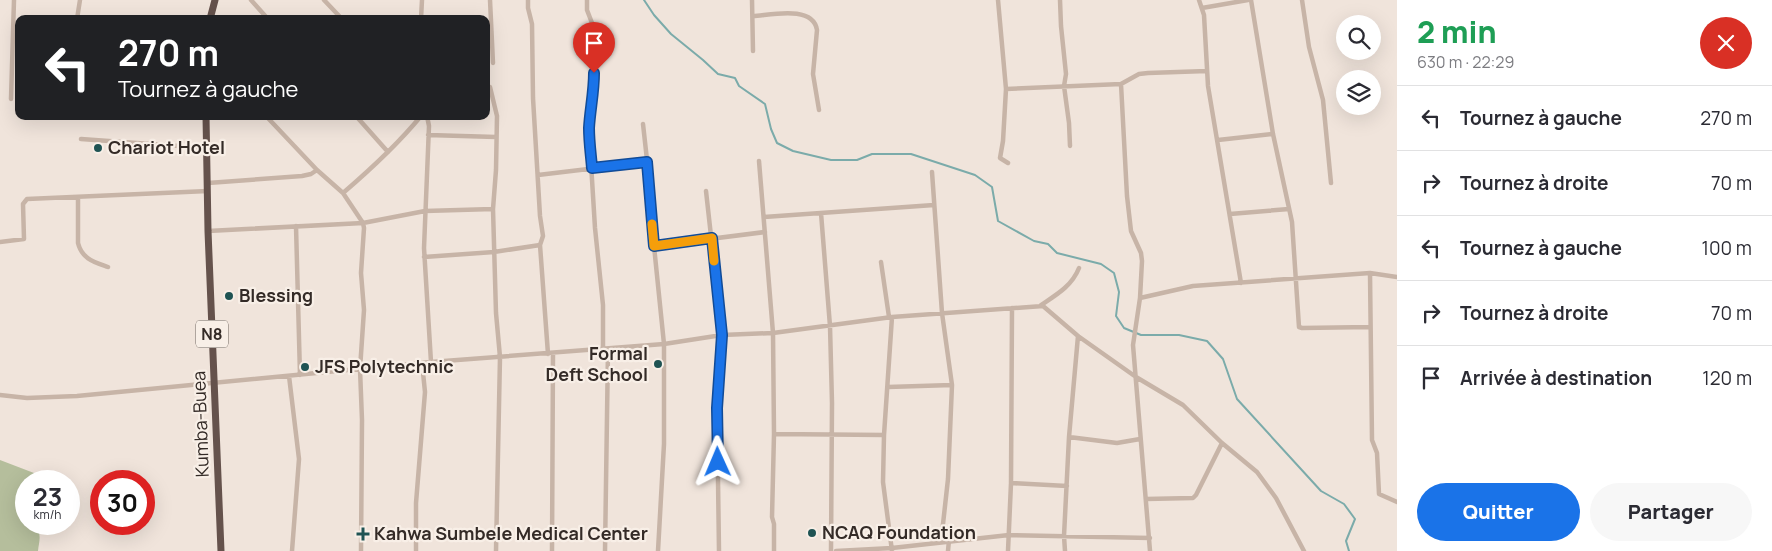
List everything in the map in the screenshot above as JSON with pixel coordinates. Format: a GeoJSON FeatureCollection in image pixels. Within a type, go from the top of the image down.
{"type":"FeatureCollection","features":[{"type":"Feature","properties":{"kind":"highway"},"geometry":{"type":"LineString","coordinates":[[211,15],[215,0]]}},
{"type":"Feature","properties":{"kind":"highway","name":"Kumba-Buea"},"geometry":{"type":"LineString","coordinates":[[206,120],[208,231],[221,551]]}},
{"type":"Feature","properties":{"kind":"street"},"geometry":{"type":"LineString","coordinates":[[11,99],[14,0]]}},
{"type":"Feature","properties":{"kind":"street"},"geometry":{"type":"LineString","coordinates":[[78,15],[80,0]]}},
{"type":"Feature","properties":{"kind":"street"},"geometry":{"type":"LineString","coordinates":[[251,0],[264,15]]}},
{"type":"Feature","properties":{"kind":"street"},"geometry":{"type":"LineString","coordinates":[[324,0],[338,15]]}},
{"type":"Feature","properties":{"kind":"street"},"geometry":{"type":"LineString","coordinates":[[421,15],[422,0]]}},
{"type":"Feature","properties":{"kind":"street"},"geometry":{"type":"LineString","coordinates":[[490,0],[493,63]]}},
{"type":"Feature","properties":{"kind":"street"},"geometry":{"type":"LineString","coordinates":[[528,0],[532,28],[533,98],[540,216],[543,236],[540,245],[550,353],[552,551]]}},
{"type":"Feature","properties":{"kind":"street"},"geometry":{"type":"LineString","coordinates":[[587,0],[587,10],[592,23],[594,89],[589,131],[605,349],[605,551]]}},
{"type":"Feature","properties":{"kind":"street"},"geometry":{"type":"LineString","coordinates":[[752,0],[753,51]]}},
{"type":"Feature","properties":{"kind":"street"},"geometry":{"type":"LineString","coordinates":[[998,0],[1006,89],[1003,141],[1000,158],[1008,163]]}},
{"type":"Feature","properties":{"kind":"street"},"geometry":{"type":"LineString","coordinates":[[1060,0],[1066,74],[1064,86],[1070,123],[1070,146]]}},
{"type":"Feature","properties":{"kind":"street"},"geometry":{"type":"LineString","coordinates":[[1199,0],[1202,8],[1207,71],[1241,283]]}},
{"type":"Feature","properties":{"kind":"street"},"geometry":{"type":"LineString","coordinates":[[1202,8],[1249,0],[1292,222],[1298,327],[1370,327]]}},
{"type":"Feature","properties":{"kind":"street"},"geometry":{"type":"LineString","coordinates":[[1302,0],[1309,47],[1323,100],[1331,183]]}},
{"type":"Feature","properties":{"kind":"street"},"geometry":{"type":"LineString","coordinates":[[753,16],[797,13],[811,18],[816,23],[813,74],[819,110]]}},
{"type":"Feature","properties":{"kind":"street"},"geometry":{"type":"LineString","coordinates":[[1006,89],[1121,84],[1139,74],[1207,71]]}},
{"type":"Feature","properties":{"kind":"street"},"geometry":{"type":"LineString","coordinates":[[1121,84],[1127,196],[1131,231],[1141,253],[1142,261],[1140,298],[1133,340],[1150,551]]}},
{"type":"Feature","properties":{"kind":"street"},"geometry":{"type":"LineString","coordinates":[[490,88],[496,116],[496,170],[493,209],[496,313],[500,357],[496,551]]}},
{"type":"Feature","properties":{"kind":"street"},"geometry":{"type":"LineString","coordinates":[[270,120],[317,170],[343,193],[363,223],[361,273],[364,310],[360,369],[362,430],[361,551]]}},
{"type":"Feature","properties":{"kind":"street"},"geometry":{"type":"LineString","coordinates":[[360,120],[388,152]]}},
{"type":"Feature","properties":{"kind":"street"},"geometry":{"type":"LineString","coordinates":[[343,193],[388,152],[418,120]]}},
{"type":"Feature","properties":{"kind":"street"},"geometry":{"type":"LineString","coordinates":[[428,120],[424,257],[431,362]]}},
{"type":"Feature","properties":{"kind":"street"},"geometry":{"type":"LineString","coordinates":[[643,124],[664,344],[664,444],[658,551]]}},
{"type":"Feature","properties":{"kind":"street"},"geometry":{"type":"LineString","coordinates":[[1218,140],[1274,134]]}},
{"type":"Feature","properties":{"kind":"street"},"geometry":{"type":"LineString","coordinates":[[428,136],[496,137]]}},
{"type":"Feature","properties":{"kind":"street"},"geometry":{"type":"LineString","coordinates":[[80,139],[207,148]]}},
{"type":"Feature","properties":{"kind":"street"},"geometry":{"type":"LineString","coordinates":[[759,161],[773,333],[774,434],[772,517],[774,524],[774,551]]}},
{"type":"Feature","properties":{"kind":"street"},"geometry":{"type":"LineString","coordinates":[[538,175],[647,162]]}},
{"type":"Feature","properties":{"kind":"street"},"geometry":{"type":"LineString","coordinates":[[0,242],[24,239],[23,204],[27,199],[208,187],[302,176],[317,170]]}},
{"type":"Feature","properties":{"kind":"street"},"geometry":{"type":"LineString","coordinates":[[932,172],[942,313],[952,385],[948,479],[941,542]]}},
{"type":"Feature","properties":{"kind":"street"},"geometry":{"type":"LineString","coordinates":[[706,191],[722,335],[717,408],[719,551]]}},
{"type":"Feature","properties":{"kind":"street"},"geometry":{"type":"LineString","coordinates":[[78,197],[78,243],[80,250],[87,259],[108,267]]}},
{"type":"Feature","properties":{"kind":"street"},"geometry":{"type":"LineString","coordinates":[[764,217],[934,205]]}},
{"type":"Feature","properties":{"kind":"street"},"geometry":{"type":"LineString","coordinates":[[208,231],[363,223],[425,211],[493,209]]}},
{"type":"Feature","properties":{"kind":"street"},"geometry":{"type":"LineString","coordinates":[[1230,214],[1289,209]]}},
{"type":"Feature","properties":{"kind":"street"},"geometry":{"type":"LineString","coordinates":[[821,213],[830,326],[832,434],[831,551]]}},
{"type":"Feature","properties":{"kind":"street"},"geometry":{"type":"LineString","coordinates":[[296,226],[300,375]]}},
{"type":"Feature","properties":{"kind":"street"},"geometry":{"type":"LineString","coordinates":[[654,246],[765,232]]}},
{"type":"Feature","properties":{"kind":"street"},"geometry":{"type":"LineString","coordinates":[[424,257],[494,252],[540,245]]}},
{"type":"Feature","properties":{"kind":"street"},"geometry":{"type":"LineString","coordinates":[[881,262],[891,317],[883,482],[892,549]]}},
{"type":"Feature","properties":{"kind":"street"},"geometry":{"type":"LineString","coordinates":[[1040,306],[1070,285],[1076,278],[1079,268]]}},
{"type":"Feature","properties":{"kind":"street"},"geometry":{"type":"LineString","coordinates":[[1140,298],[1188,287],[1370,273],[1397,277]]}},
{"type":"Feature","properties":{"kind":"street"},"geometry":{"type":"LineString","coordinates":[[1370,273],[1372,440],[1377,453],[1378,490],[1382,495],[1397,502]]}},
{"type":"Feature","properties":{"kind":"street"},"geometry":{"type":"LineString","coordinates":[[0,395],[27,398],[77,396],[431,362],[664,344],[722,335],[773,333],[891,317],[1040,306],[1046,307],[1078,336],[1136,376],[1183,405],[1222,443],[1257,472],[1267,484],[1304,551]]}},
{"type":"Feature","properties":{"kind":"street"},"geometry":{"type":"LineString","coordinates":[[1008,551],[1011,483],[1012,308]]}},
{"type":"Feature","properties":{"kind":"street"},"geometry":{"type":"LineString","coordinates":[[1065,551],[1064,536],[1069,437],[1078,336]]}},
{"type":"Feature","properties":{"kind":"street"},"geometry":{"type":"LineString","coordinates":[[416,551],[416,503],[425,392],[422,364]]}},
{"type":"Feature","properties":{"kind":"street"},"geometry":{"type":"LineString","coordinates":[[289,376],[299,458],[292,551]]}},
{"type":"Feature","properties":{"kind":"street"},"geometry":{"type":"LineString","coordinates":[[888,387],[952,385]]}},
{"type":"Feature","properties":{"kind":"street"},"geometry":{"type":"LineString","coordinates":[[774,434],[884,435]]}},
{"type":"Feature","properties":{"kind":"street"},"geometry":{"type":"LineString","coordinates":[[1069,437],[1117,443],[1140,439]]}},
{"type":"Feature","properties":{"kind":"street"},"geometry":{"type":"LineString","coordinates":[[1146,499],[1193,498],[1222,443]]}},
{"type":"Feature","properties":{"kind":"street"},"geometry":{"type":"LineString","coordinates":[[1011,483],[1067,486]]}},
{"type":"Feature","properties":{"kind":"street"},"geometry":{"type":"LineString","coordinates":[[836,551],[892,549],[949,540],[1009,535],[1150,538]]}},
{"type":"Feature","properties":{"kind":"street"},"geometry":{"type":"LineString","coordinates":[[948,551],[949,540]]}},
{"type":"Feature","properties":{"kind":"green space"},"geometry":{"type":"Polygon","coordinates":[[[0,460],[26,470],[15,470],[15,535],[39,535],[40,537],[38,551],[0,551],[0,460]]]}},
{"type":"Feature","properties":{"kind":"waterway"},"geometry":{"type":"LineString","coordinates":[[644,0],[671,34],[718,74],[735,78],[739,86],[765,104],[771,129],[777,143],[793,151],[831,160],[857,160],[872,154],[911,154],[975,175],[992,187],[998,221],[1034,241],[1048,244],[1057,253],[1101,264],[1114,273],[1119,292],[1116,316],[1124,328],[1141,335],[1179,335],[1207,341],[1223,359],[1237,399],[1321,491],[1344,504],[1355,519],[1346,541],[1349,551]]}},
{"type":"Feature","properties":{"kind":"slow traffic"},"geometry":{"type":"LineString","coordinates":[[652,224],[654,246],[712,238],[714,261]]}},
{"type":"Feature","properties":{"kind":"place","name":"Chariot Hotel"},"geometry":{"type":"Point","coordinates":[98,148]}},
{"type":"Feature","properties":{"kind":"place","name":"Blessing"},"geometry":{"type":"Point","coordinates":[229,296]}},
{"type":"Feature","properties":{"kind":"place","name":"Formal Deft School"},"geometry":{"type":"Point","coordinates":[658,364]}},
{"type":"Feature","properties":{"kind":"place","name":"JFS Polytechnic"},"geometry":{"type":"Point","coordinates":[305,367]}},
{"type":"Feature","properties":{"kind":"place","name":"NCAQ Foundation"},"geometry":{"type":"Point","coordinates":[812,533]}},
{"type":"Feature","properties":{"kind":"place","name":"Kahwa Sumbele Medical Center"},"geometry":{"type":"Point","coordinates":[363,534]}},
{"type":"Feature","properties":{"kind":"route"},"geometry":{"type":"LineString","coordinates":[[594,73],[589,131],[592,168],[647,162],[654,246],[712,238],[722,335],[717,408],[718,462]]}}]}
